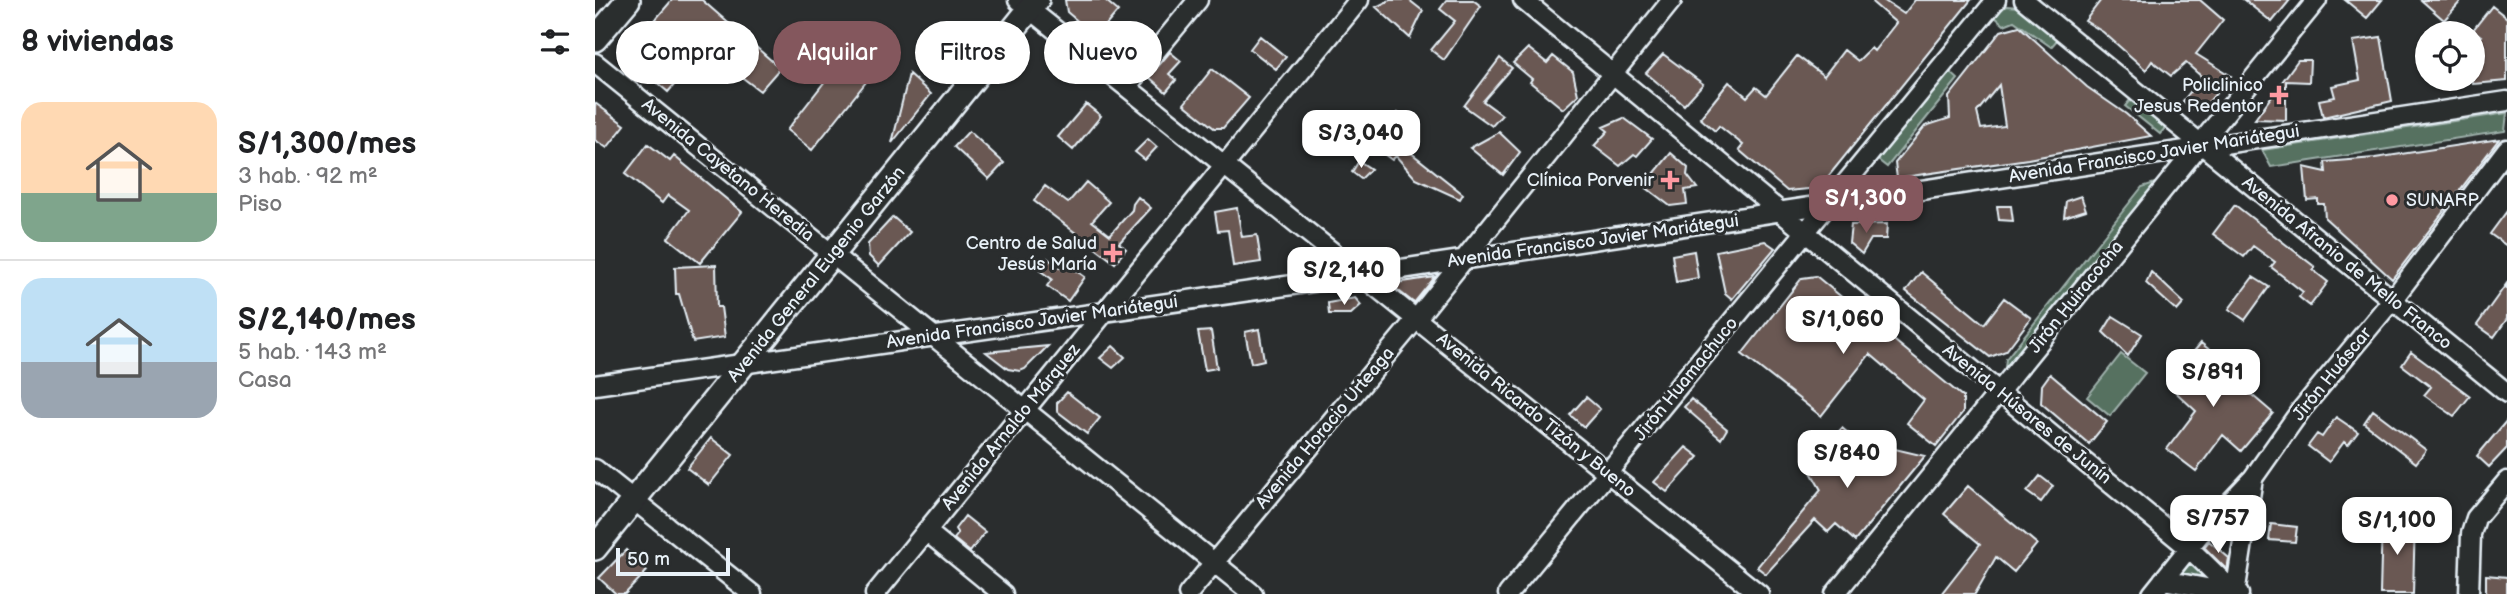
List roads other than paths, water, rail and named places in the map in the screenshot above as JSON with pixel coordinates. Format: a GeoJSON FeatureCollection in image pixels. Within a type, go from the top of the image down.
{"type":"FeatureCollection","features":[{"type":"Feature","properties":{"kind":"main road"},"geometry":{"type":"LineString","coordinates":[[595,39],[628,0]]}},
{"type":"Feature","properties":{"kind":"main road","name":"Avenida General Eugenio Garzón"},"geometry":{"type":"LineString","coordinates":[[595,548],[1028,3]]}},
{"type":"Feature","properties":{"kind":"street"},"geometry":{"type":"LineString","coordinates":[[1127,86],[1198,0]]}},
{"type":"Feature","properties":{"kind":"street","name":"Avenida Arnaldo Márquez"},"geometry":{"type":"LineString","coordinates":[[875,594],[1359,0]]}},
{"type":"Feature","properties":{"kind":"street","name":"Avenida Húsares de Junín"},"geometry":{"type":"LineString","coordinates":[[1523,0],[2189,548],[2237,594]]}},
{"type":"Feature","properties":{"kind":"street","name":"Avenida Horacio Urteaga"},"geometry":{"type":"LineString","coordinates":[[1188,594],[1417,318],[1672,0]]}},
{"type":"Feature","properties":{"kind":"street","name":"Jirón Huamachuco"},"geometry":{"type":"LineString","coordinates":[[1508,594],[1996,0]]}},
{"type":"Feature","properties":{"kind":"street","name":"Avenida Afranio de Mello Franco"},"geometry":{"type":"LineString","coordinates":[[2024,0],[2201,147],[2507,393]]}},
{"type":"Feature","properties":{"kind":"street","name":"Jirón Huiracocha"},"geometry":{"type":"LineString","coordinates":[[1835,594],[2201,147],[2317,0]]}},
{"type":"Feature","properties":{"kind":"street","name":"Avenida Ricardo Tizón y Bueno"},"geometry":{"type":"LineString","coordinates":[[1028,3],[1127,86],[1759,594]]}},
{"type":"Feature","properties":{"kind":"street","name":"Avenida Cayetano Heredia"},"geometry":{"type":"LineString","coordinates":[[595,63],[1253,594]]}},
{"type":"Feature","properties":{"kind":"street","name":"Avenida Francisco Javier Mariátegui"},"geometry":{"type":"LineString","coordinates":[[595,385],[1362,275],[2507,101]]}},
{"type":"Feature","properties":{"kind":"street","name":"Jirón Huáscar"},"geometry":{"type":"LineString","coordinates":[[2158,587],[2189,548],[2253,478],[2301,410],[2393,299],[2507,149]]}},
{"type":"Feature","properties":{"kind":"street"},"geometry":{"type":"LineString","coordinates":[[595,469],[752,594]]}},
{"type":"Feature","properties":{"kind":"street"},"geometry":{"type":"LineString","coordinates":[[2158,587],[2237,594],[2253,478]]}},
{"type":"Feature","properties":{"kind":"street"},"geometry":{"type":"LineString","coordinates":[[2469,594],[2471,534],[2476,518],[2507,481]]}},
{"type":"Feature","properties":{"kind":"street"},"geometry":{"type":"LineString","coordinates":[[926,531],[1003,594]]}},
{"type":"Feature","properties":{"kind":"place","name":"Policlinico Jesus Redentor"},"geometry":{"type":"Point","coordinates":[2279,95]}},
{"type":"Feature","properties":{"kind":"place","name":"Clínica Porvenir"},"geometry":{"type":"Point","coordinates":[1670,180]}},
{"type":"Feature","properties":{"kind":"place","name":"SUNARP"},"geometry":{"type":"Point","coordinates":[2392,200]}},
{"type":"Feature","properties":{"kind":"place","name":"Centro de Salud Jesús María"},"geometry":{"type":"Point","coordinates":[1113,253]}}]}
